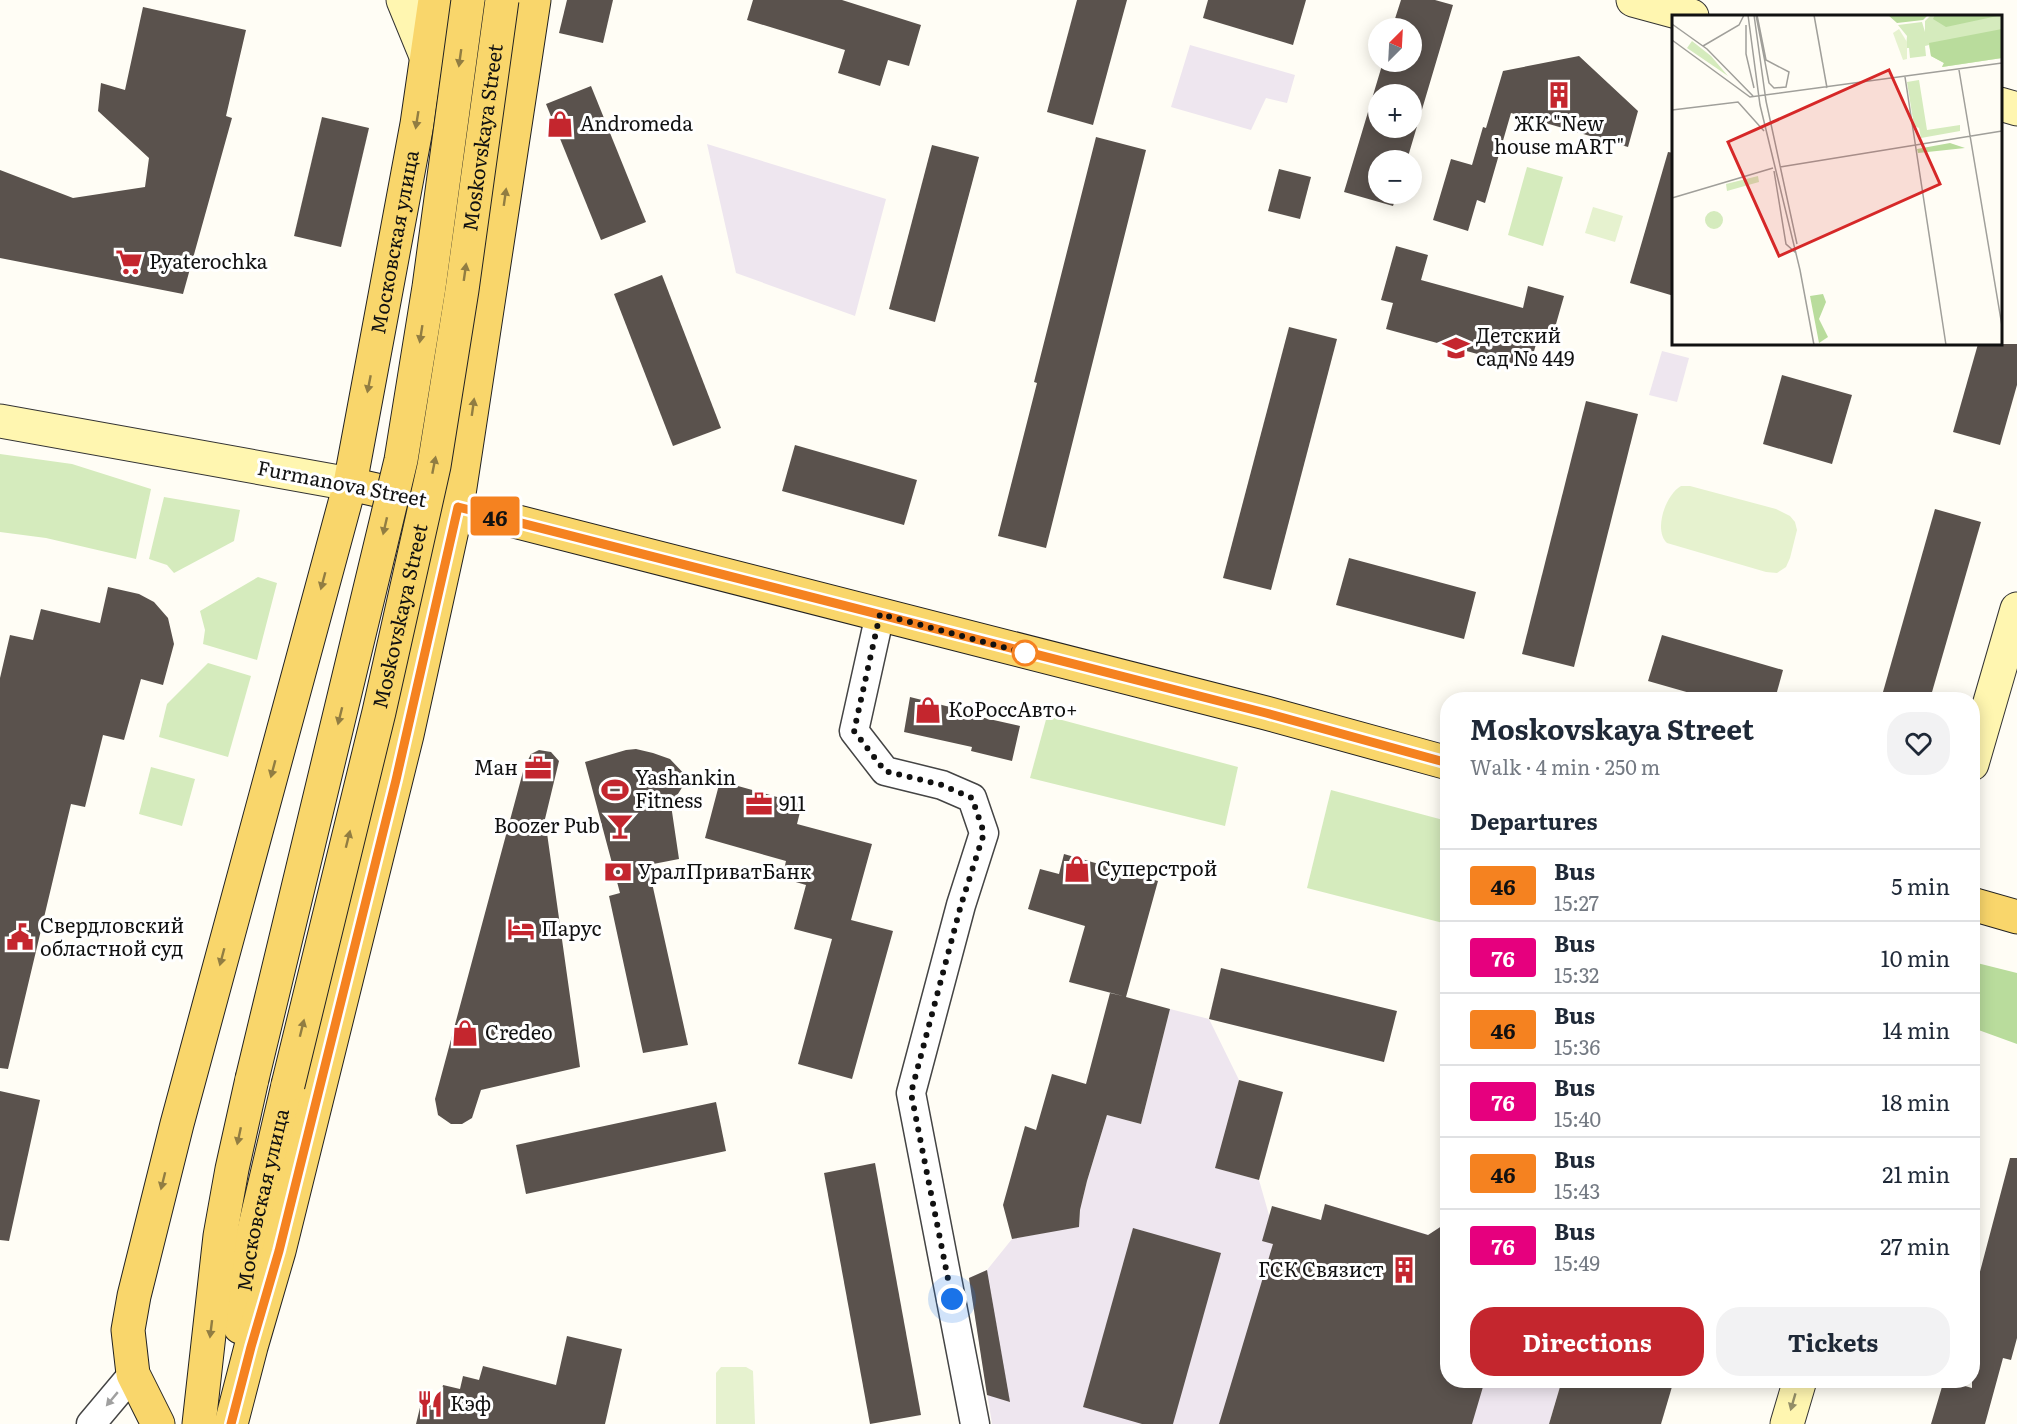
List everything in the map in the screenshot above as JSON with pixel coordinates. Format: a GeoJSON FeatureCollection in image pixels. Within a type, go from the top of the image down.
{"type":"FeatureCollection","features":[{"type":"Feature","properties":{"kind":"main road","name":"Московская улица"},"geometry":{"type":"LineString","coordinates":[[133,1374],[128,1330],[134,1296],[177,1124],[350,484],[417,124],[435,0]]}},
{"type":"Feature","properties":{"kind":"main road","name":"Moskovskaya Street"},"geometry":{"type":"LineString","coordinates":[[252,1079],[401,460],[429,287],[468,0]]}},
{"type":"Feature","properties":{"kind":"main road","name":"Moskovskaya Street"},"geometry":{"type":"LineString","coordinates":[[288,1085],[379,712],[434,466],[462,290],[502,0]]}},
{"type":"Feature","properties":{"kind":"main road"},"geometry":{"type":"LineString","coordinates":[[229,1424],[279,1251],[404,746],[458,507],[534,0]]}},
{"type":"Feature","properties":{"kind":"main road","name":"Furmanova Street"},"geometry":{"type":"LineString","coordinates":[[350,484],[458,507],[880,614],[1266,713],[1440,761]]}},
{"type":"Feature","properties":{"kind":"main road"},"geometry":{"type":"LineString","coordinates":[[1980,906],[2017,917]]}},
{"type":"Feature","properties":{"kind":"main road","name":"Московская улица"},"geometry":{"type":"LineString","coordinates":[[199,1424],[220,1236],[232,1168],[252,1079]]}},
{"type":"Feature","properties":{"kind":"main road","name":"Московская улица"},"geometry":{"type":"LineString","coordinates":[[229,1424],[251,1243],[288,1085]]}},
{"type":"Feature","properties":{"kind":"main road"},"geometry":{"type":"LineString","coordinates":[[133,1374],[158,1424]]}},
{"type":"Feature","properties":{"kind":"street"},"geometry":{"type":"LineString","coordinates":[[403,0],[426,56]]}},
{"type":"Feature","properties":{"kind":"street"},"geometry":{"type":"LineString","coordinates":[[1633,0],[1688,15]]}},
{"type":"Feature","properties":{"kind":"street"},"geometry":{"type":"LineString","coordinates":[[2002,104],[2017,109]]}},
{"type":"Feature","properties":{"kind":"street","name":"Furmanova Street"},"geometry":{"type":"LineString","coordinates":[[0,421],[350,484]]}},
{"type":"Feature","properties":{"kind":"street"},"geometry":{"type":"LineString","coordinates":[[1980,736],[2017,609]]}},
{"type":"Feature","properties":{"kind":"street"},"geometry":{"type":"LineString","coordinates":[[880,614],[854,731],[885,771],[942,785],[972,798],[984,833],[961,905],[911,1093],[975,1424]]}},
{"type":"Feature","properties":{"kind":"street"},"geometry":{"type":"LineString","coordinates":[[91,1424],[133,1374]]}},
{"type":"Feature","properties":{"kind":"street"},"geometry":{"type":"LineString","coordinates":[[1787,1424],[1798,1388]]}},
{"type":"Feature","properties":{"kind":"shaded area"},"geometry":{"type":"Polygon","coordinates":[[[1190,45],[1295,75],[1287,103],[1266,98],[1251,130],[1171,107],[1190,45]]]}},
{"type":"Feature","properties":{"kind":"shaded area"},"geometry":{"type":"Polygon","coordinates":[[[707,144],[886,199],[855,316],[736,273],[707,144]]]}},
{"type":"Feature","properties":{"kind":"shaded area"},"geometry":{"type":"Polygon","coordinates":[[[1662,351],[1689,358],[1677,402],[1649,395],[1662,351]]]}},
{"type":"Feature","properties":{"kind":"shaded area"},"geometry":{"type":"Polygon","coordinates":[[[1170,1009],[1209,1019],[1239,1080],[1216,1168],[1259,1180],[1269,1215],[1321,1220],[1325,1204],[1429,1235],[1440,1227],[1440,1388],[1560,1388],[1549,1424],[992,1424],[969,1278],[987,1270],[1012,1239],[1079,1226],[1080,1210],[1087,1181],[1107,1115],[1141,1124],[1170,1009]]]}},
{"type":"Feature","properties":{"kind":"green space"},"geometry":{"type":"Polygon","coordinates":[[[1527,167],[1563,177],[1543,246],[1508,235],[1527,167]]]}},
{"type":"Feature","properties":{"kind":"green space"},"geometry":{"type":"Polygon","coordinates":[[[1593,207],[1623,216],[1615,242],[1585,233],[1593,207]]]}},
{"type":"Feature","properties":{"kind":"green space"},"geometry":{"type":"Polygon","coordinates":[[[0,454],[72,464],[151,489],[136,559],[46,538],[0,532],[0,454]]]}},
{"type":"Feature","properties":{"kind":"green space"},"geometry":{"type":"Polygon","coordinates":[[[1681,486],[1690,486],[1776,509],[1790,516],[1797,530],[1786,567],[1777,573],[1766,572],[1667,543],[1661,530],[1661,521],[1666,504],[1681,486]]]}},
{"type":"Feature","properties":{"kind":"green space"},"geometry":{"type":"Polygon","coordinates":[[[164,497],[240,510],[234,541],[174,573],[167,565],[149,559],[164,497]]]}},
{"type":"Feature","properties":{"kind":"green space"},"geometry":{"type":"Polygon","coordinates":[[[258,577],[277,583],[257,660],[203,644],[205,630],[200,611],[258,577]]]}},
{"type":"Feature","properties":{"kind":"green space"},"geometry":{"type":"Polygon","coordinates":[[[208,663],[251,676],[228,757],[159,737],[167,704],[208,663]]]}},
{"type":"Feature","properties":{"kind":"green space"},"geometry":{"type":"Polygon","coordinates":[[[1047,716],[1238,767],[1225,826],[1030,778],[1047,716]]]}},
{"type":"Feature","properties":{"kind":"green space"},"geometry":{"type":"Polygon","coordinates":[[[151,767],[195,779],[182,826],[139,814],[151,767]]]}},
{"type":"Feature","properties":{"kind":"green space"},"geometry":{"type":"Polygon","coordinates":[[[1331,790],[1440,819],[1440,922],[1307,888],[1331,790]]]}},
{"type":"Feature","properties":{"kind":"green space"},"geometry":{"type":"Polygon","coordinates":[[[1980,964],[2017,973],[2017,1044],[1980,1031],[1980,964]]]}},
{"type":"Feature","properties":{"kind":"green space"},"geometry":{"type":"Polygon","coordinates":[[[721,1367],[746,1367],[753,1371],[755,1424],[716,1424],[716,1373],[721,1367]]]}},
{"type":"Feature","properties":{"kind":"building"},"geometry":{"type":"Polygon","coordinates":[[[567,0],[613,0],[603,43],[559,33],[567,0]]]}},
{"type":"Feature","properties":{"kind":"building"},"geometry":{"type":"Polygon","coordinates":[[[753,0],[842,0],[921,25],[909,66],[888,60],[880,86],[838,73],[845,50],[747,20],[753,0]]]}},
{"type":"Feature","properties":{"kind":"building"},"geometry":{"type":"Polygon","coordinates":[[[1077,0],[1127,0],[1093,125],[1047,112],[1077,0]]]}},
{"type":"Feature","properties":{"kind":"building"},"geometry":{"type":"Polygon","coordinates":[[[1208,0],[1306,0],[1293,45],[1203,18],[1208,0]]]}},
{"type":"Feature","properties":{"kind":"building"},"geometry":{"type":"Polygon","coordinates":[[[1401,0],[1435,0],[1453,5],[1422,109],[1422,84],[1376,84],[1380,72],[1422,72],[1422,18],[1395,18],[1401,0]]]}},
{"type":"Feature","properties":{"kind":"building"},"geometry":{"type":"Polygon","coordinates":[[[143,7],[246,30],[226,116],[232,118],[183,294],[0,258],[0,170],[73,198],[145,187],[149,158],[98,111],[101,83],[125,90],[143,7]]]}},
{"type":"Feature","properties":{"kind":"building","name":"ЖК \"New house mART\""},"geometry":{"type":"Polygon","coordinates":[[[1579,56],[1638,111],[1628,147],[1511,113],[1485,203],[1477,200],[1468,231],[1433,220],[1451,159],[1472,165],[1503,71],[1579,56]]]}},
{"type":"Feature","properties":{"kind":"building"},"geometry":{"type":"Polygon","coordinates":[[[591,86],[646,222],[601,240],[546,104],[591,86]]]}},
{"type":"Feature","properties":{"kind":"building"},"geometry":{"type":"Polygon","coordinates":[[[1368,112],[1368,138],[1414,138],[1410,150],[1368,150],[1368,199],[1344,192],[1368,112]]]}},
{"type":"Feature","properties":{"kind":"building"},"geometry":{"type":"Polygon","coordinates":[[[322,117],[369,128],[341,247],[294,236],[322,117]]]}},
{"type":"Feature","properties":{"kind":"building"},"geometry":{"type":"Polygon","coordinates":[[[1096,137],[1146,150],[1046,548],[998,536],[1096,137]]]}},
{"type":"Feature","properties":{"kind":"building"},"geometry":{"type":"Polygon","coordinates":[[[932,145],[979,157],[935,322],[889,309],[932,145]]]}},
{"type":"Feature","properties":{"kind":"building"},"geometry":{"type":"Polygon","coordinates":[[[1668,152],[1672,153],[1672,295],[1630,283],[1668,152]]]}},
{"type":"Feature","properties":{"kind":"building"},"geometry":{"type":"Polygon","coordinates":[[[1279,169],[1311,177],[1300,219],[1268,211],[1279,169]]]}},
{"type":"Feature","properties":{"kind":"building"},"geometry":{"type":"Polygon","coordinates":[[[1396,246],[1428,255],[1421,280],[1523,308],[1528,286],[1564,296],[1550,345],[1537,341],[1529,368],[1386,329],[1393,303],[1381,300],[1396,246]]]}},
{"type":"Feature","properties":{"kind":"building"},"geometry":{"type":"Polygon","coordinates":[[[662,275],[721,428],[673,446],[614,294],[662,275]]]}},
{"type":"Feature","properties":{"kind":"building"},"geometry":{"type":"Polygon","coordinates":[[[1289,327],[1337,339],[1271,590],[1223,578],[1289,327]]]}},
{"type":"Feature","properties":{"kind":"building"},"geometry":{"type":"Polygon","coordinates":[[[2017,344],[2017,385],[2000,445],[1953,432],[1978,345],[2017,344]]]}},
{"type":"Feature","properties":{"kind":"building"},"geometry":{"type":"Polygon","coordinates":[[[1782,375],[1852,395],[1832,464],[1763,444],[1782,375]]]}},
{"type":"Feature","properties":{"kind":"building"},"geometry":{"type":"Polygon","coordinates":[[[1586,401],[1638,414],[1574,667],[1522,654],[1586,401]]]}},
{"type":"Feature","properties":{"kind":"building"},"geometry":{"type":"Polygon","coordinates":[[[795,445],[917,480],[904,525],[782,491],[795,445]]]}},
{"type":"Feature","properties":{"kind":"building"},"geometry":{"type":"Polygon","coordinates":[[[1935,509],[1981,522],[1932,692],[1883,692],[1935,509]]]}},
{"type":"Feature","properties":{"kind":"building"},"geometry":{"type":"Polygon","coordinates":[[[1349,558],[1476,592],[1464,639],[1336,605],[1349,558]]]}},
{"type":"Feature","properties":{"kind":"building","name":"Свердловский областной суд"},"geometry":{"type":"Polygon","coordinates":[[[108,587],[139,594],[154,602],[168,618],[174,644],[163,685],[141,679],[124,740],[103,735],[85,807],[71,804],[8,1069],[0,1068],[0,678],[10,635],[33,640],[41,609],[100,623],[108,587]]]}},
{"type":"Feature","properties":{"kind":"building"},"geometry":{"type":"Polygon","coordinates":[[[1662,635],[1783,670],[1777,692],[1686,692],[1648,681],[1662,635]]]}},
{"type":"Feature","properties":{"kind":"building"},"geometry":{"type":"Polygon","coordinates":[[[910,697],[950,707],[949,710],[1020,726],[1012,761],[971,751],[972,747],[904,732],[910,697]]]}},
{"type":"Feature","properties":{"kind":"building"},"geometry":{"type":"Polygon","coordinates":[[[636,749],[670,759],[688,778],[671,805],[679,859],[648,865],[688,1045],[643,1053],[609,896],[620,893],[585,762],[636,749]]]}},
{"type":"Feature","properties":{"kind":"building"},"geometry":{"type":"Polygon","coordinates":[[[539,750],[551,752],[559,761],[545,819],[580,1067],[481,1090],[472,1118],[462,1124],[451,1124],[438,1115],[435,1099],[524,768],[531,754],[539,750]]]}},
{"type":"Feature","properties":{"kind":"building"},"geometry":{"type":"Polygon","coordinates":[[[720,781],[802,804],[797,824],[872,844],[851,920],[893,931],[852,1079],[798,1064],[832,939],[794,929],[806,885],[782,878],[786,861],[705,838],[720,781]]]}},
{"type":"Feature","properties":{"kind":"building"},"geometry":{"type":"Polygon","coordinates":[[[1064,854],[1158,881],[1126,997],[1170,1009],[1141,1124],[1107,1115],[1087,1181],[1080,1210],[1079,1227],[1012,1239],[1003,1205],[1025,1126],[1036,1130],[1052,1074],[1086,1084],[1110,993],[1123,996],[1069,982],[1085,926],[1028,909],[1040,869],[1059,874],[1064,854]]]}},
{"type":"Feature","properties":{"kind":"building"},"geometry":{"type":"Polygon","coordinates":[[[1221,968],[1397,1011],[1384,1062],[1209,1019],[1221,968]]]}},
{"type":"Feature","properties":{"kind":"building"},"geometry":{"type":"Polygon","coordinates":[[[1239,1080],[1283,1092],[1259,1180],[1215,1168],[1239,1080]]]}},
{"type":"Feature","properties":{"kind":"building"},"geometry":{"type":"Polygon","coordinates":[[[0,1091],[40,1100],[9,1241],[0,1240],[0,1091]]]}},
{"type":"Feature","properties":{"kind":"building"},"geometry":{"type":"Polygon","coordinates":[[[716,1102],[726,1151],[526,1194],[516,1145],[716,1102]]]}},
{"type":"Feature","properties":{"kind":"building"},"geometry":{"type":"Polygon","coordinates":[[[2010,1158],[2017,1158],[2017,1338],[2011,1360],[2003,1358],[1985,1424],[1931,1424],[1942,1388],[1980,1388],[1980,1272],[2010,1158]]]}},
{"type":"Feature","properties":{"kind":"building"},"geometry":{"type":"Polygon","coordinates":[[[875,1163],[921,1415],[870,1424],[824,1173],[875,1163]]]}},
{"type":"Feature","properties":{"kind":"building"},"geometry":{"type":"Polygon","coordinates":[[[1325,1204],[1428,1235],[1440,1227],[1440,1388],[1483,1388],[1472,1424],[1219,1424],[1273,1244],[1262,1241],[1272,1206],[1321,1220],[1325,1204]]]}},
{"type":"Feature","properties":{"kind":"building"},"geometry":{"type":"Polygon","coordinates":[[[1133,1228],[1221,1253],[1173,1424],[1142,1424],[1083,1407],[1133,1228]]]}},
{"type":"Feature","properties":{"kind":"building"},"geometry":{"type":"Polygon","coordinates":[[[987,1270],[1010,1402],[987,1395],[969,1278],[987,1270]]]}},
{"type":"Feature","properties":{"kind":"building"},"geometry":{"type":"Polygon","coordinates":[[[567,1336],[622,1349],[605,1424],[416,1424],[423,1395],[440,1399],[443,1385],[460,1389],[463,1376],[479,1380],[483,1366],[556,1385],[567,1336]]]}},
{"type":"Feature","properties":{"kind":"building"},"geometry":{"type":"Polygon","coordinates":[[[1560,1388],[1672,1388],[1661,1424],[1549,1424],[1560,1388]]]}},
{"type":"Feature","properties":{"kind":"bus line","name":"46"},"geometry":{"type":"LineString","coordinates":[[231,1424],[279,1251],[396,780],[458,507],[1266,713],[1440,761]]}},
{"type":"Feature","properties":{"kind":"place","name":"ЖК \"New house mART\""},"geometry":{"type":"Point","coordinates":[1559,95]}},
{"type":"Feature","properties":{"kind":"place","name":"Andromeda"},"geometry":{"type":"Point","coordinates":[560,124]}},
{"type":"Feature","properties":{"kind":"place","name":"Pyaterochka"},"geometry":{"type":"Point","coordinates":[129,262]}},
{"type":"Feature","properties":{"kind":"place","name":"Детский сад № 449"},"geometry":{"type":"Point","coordinates":[1456,348]}},
{"type":"Feature","properties":{"kind":"place","name":"КоРоссАвто+"},"geometry":{"type":"Point","coordinates":[928,710]}},
{"type":"Feature","properties":{"kind":"place","name":"Ман"},"geometry":{"type":"Point","coordinates":[538,768]}},
{"type":"Feature","properties":{"kind":"place","name":"Yashankin Fitness"},"geometry":{"type":"Point","coordinates":[615,790]}},
{"type":"Feature","properties":{"kind":"place","name":"911"},"geometry":{"type":"Point","coordinates":[759,804]}},
{"type":"Feature","properties":{"kind":"place","name":"Boozer Pub"},"geometry":{"type":"Point","coordinates":[620,826]}},
{"type":"Feature","properties":{"kind":"place","name":"Суперстрой"},"geometry":{"type":"Point","coordinates":[1077,869]}},
{"type":"Feature","properties":{"kind":"place","name":"УралПриватБанк"},"geometry":{"type":"Point","coordinates":[618,872]}},
{"type":"Feature","properties":{"kind":"place","name":"Парус"},"geometry":{"type":"Point","coordinates":[521,929]}},
{"type":"Feature","properties":{"kind":"place","name":"Свердловский областной суд"},"geometry":{"type":"Point","coordinates":[20,937]}},
{"type":"Feature","properties":{"kind":"place","name":"Credeo"},"geometry":{"type":"Point","coordinates":[465,1033]}},
{"type":"Feature","properties":{"kind":"place","name":"ГСК Связист"},"geometry":{"type":"Point","coordinates":[1404,1270]}},
{"type":"Feature","properties":{"kind":"place","name":"Кэф"},"geometry":{"type":"Point","coordinates":[430,1404]}},
{"type":"Feature","properties":{"kind":"route"},"geometry":{"type":"LineString","coordinates":[[952,1299],[911,1093],[961,905],[984,833],[972,798],[942,785],[885,771],[854,731],[880,614],[1025,653]]}}]}
